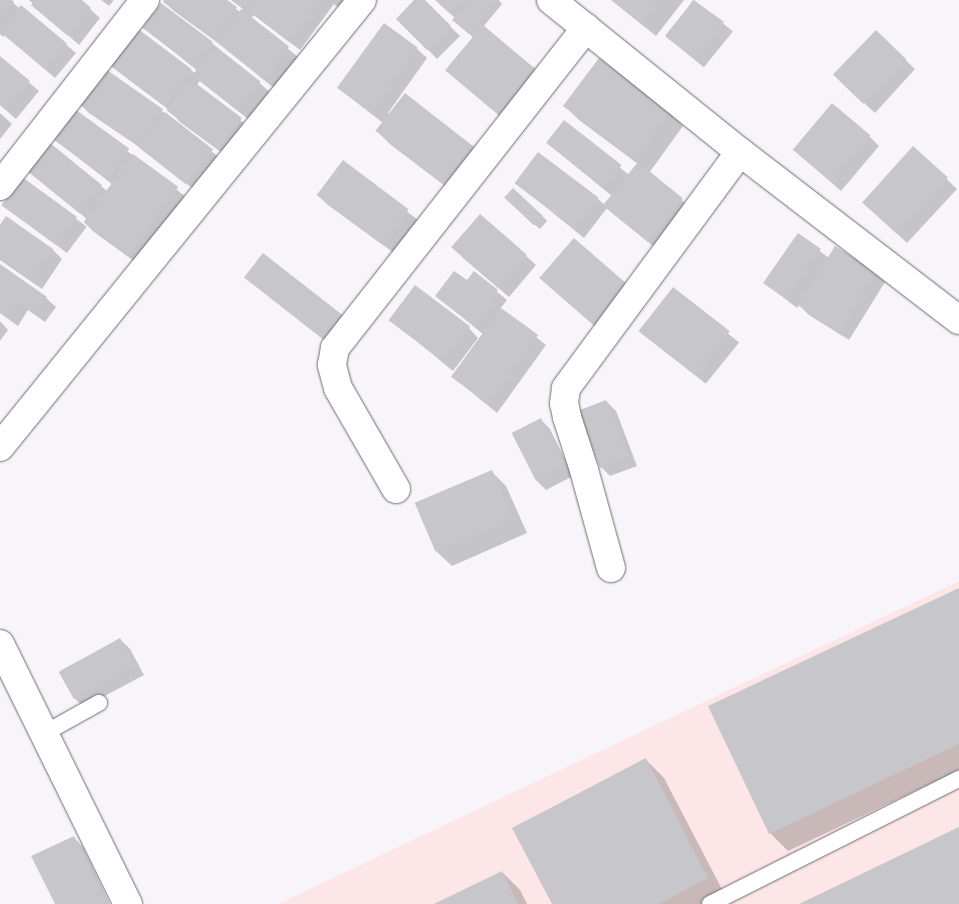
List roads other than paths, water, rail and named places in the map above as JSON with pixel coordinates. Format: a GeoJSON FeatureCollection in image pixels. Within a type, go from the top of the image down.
{"type":"FeatureCollection","features":[{"type":"Feature","properties":{"kind":"street"},"geometry":{"type":"LineString","coordinates":[[0,186],[145,0]]}},
{"type":"Feature","properties":{"kind":"street"},"geometry":{"type":"LineString","coordinates":[[0,447],[362,0]]}},
{"type":"Feature","properties":{"kind":"street"},"geometry":{"type":"LineString","coordinates":[[551,0],[740,152],[959,320]]}},
{"type":"Feature","properties":{"kind":"street"},"geometry":{"type":"LineString","coordinates":[[396,489],[338,388],[332,365],[335,348],[586,28]]}},
{"type":"Feature","properties":{"kind":"street"},"geometry":{"type":"LineString","coordinates":[[611,568],[567,417],[564,403],[566,388],[740,152]]}},
{"type":"Feature","properties":{"kind":"street"},"geometry":{"type":"LineString","coordinates":[[0,644],[128,904]]}},
{"type":"Feature","properties":{"kind":"lane"},"geometry":{"type":"LineString","coordinates":[[45,733],[99,703]]}},
{"type":"Feature","properties":{"kind":"lane"},"geometry":{"type":"LineString","coordinates":[[710,904],[959,779]]}}]}
